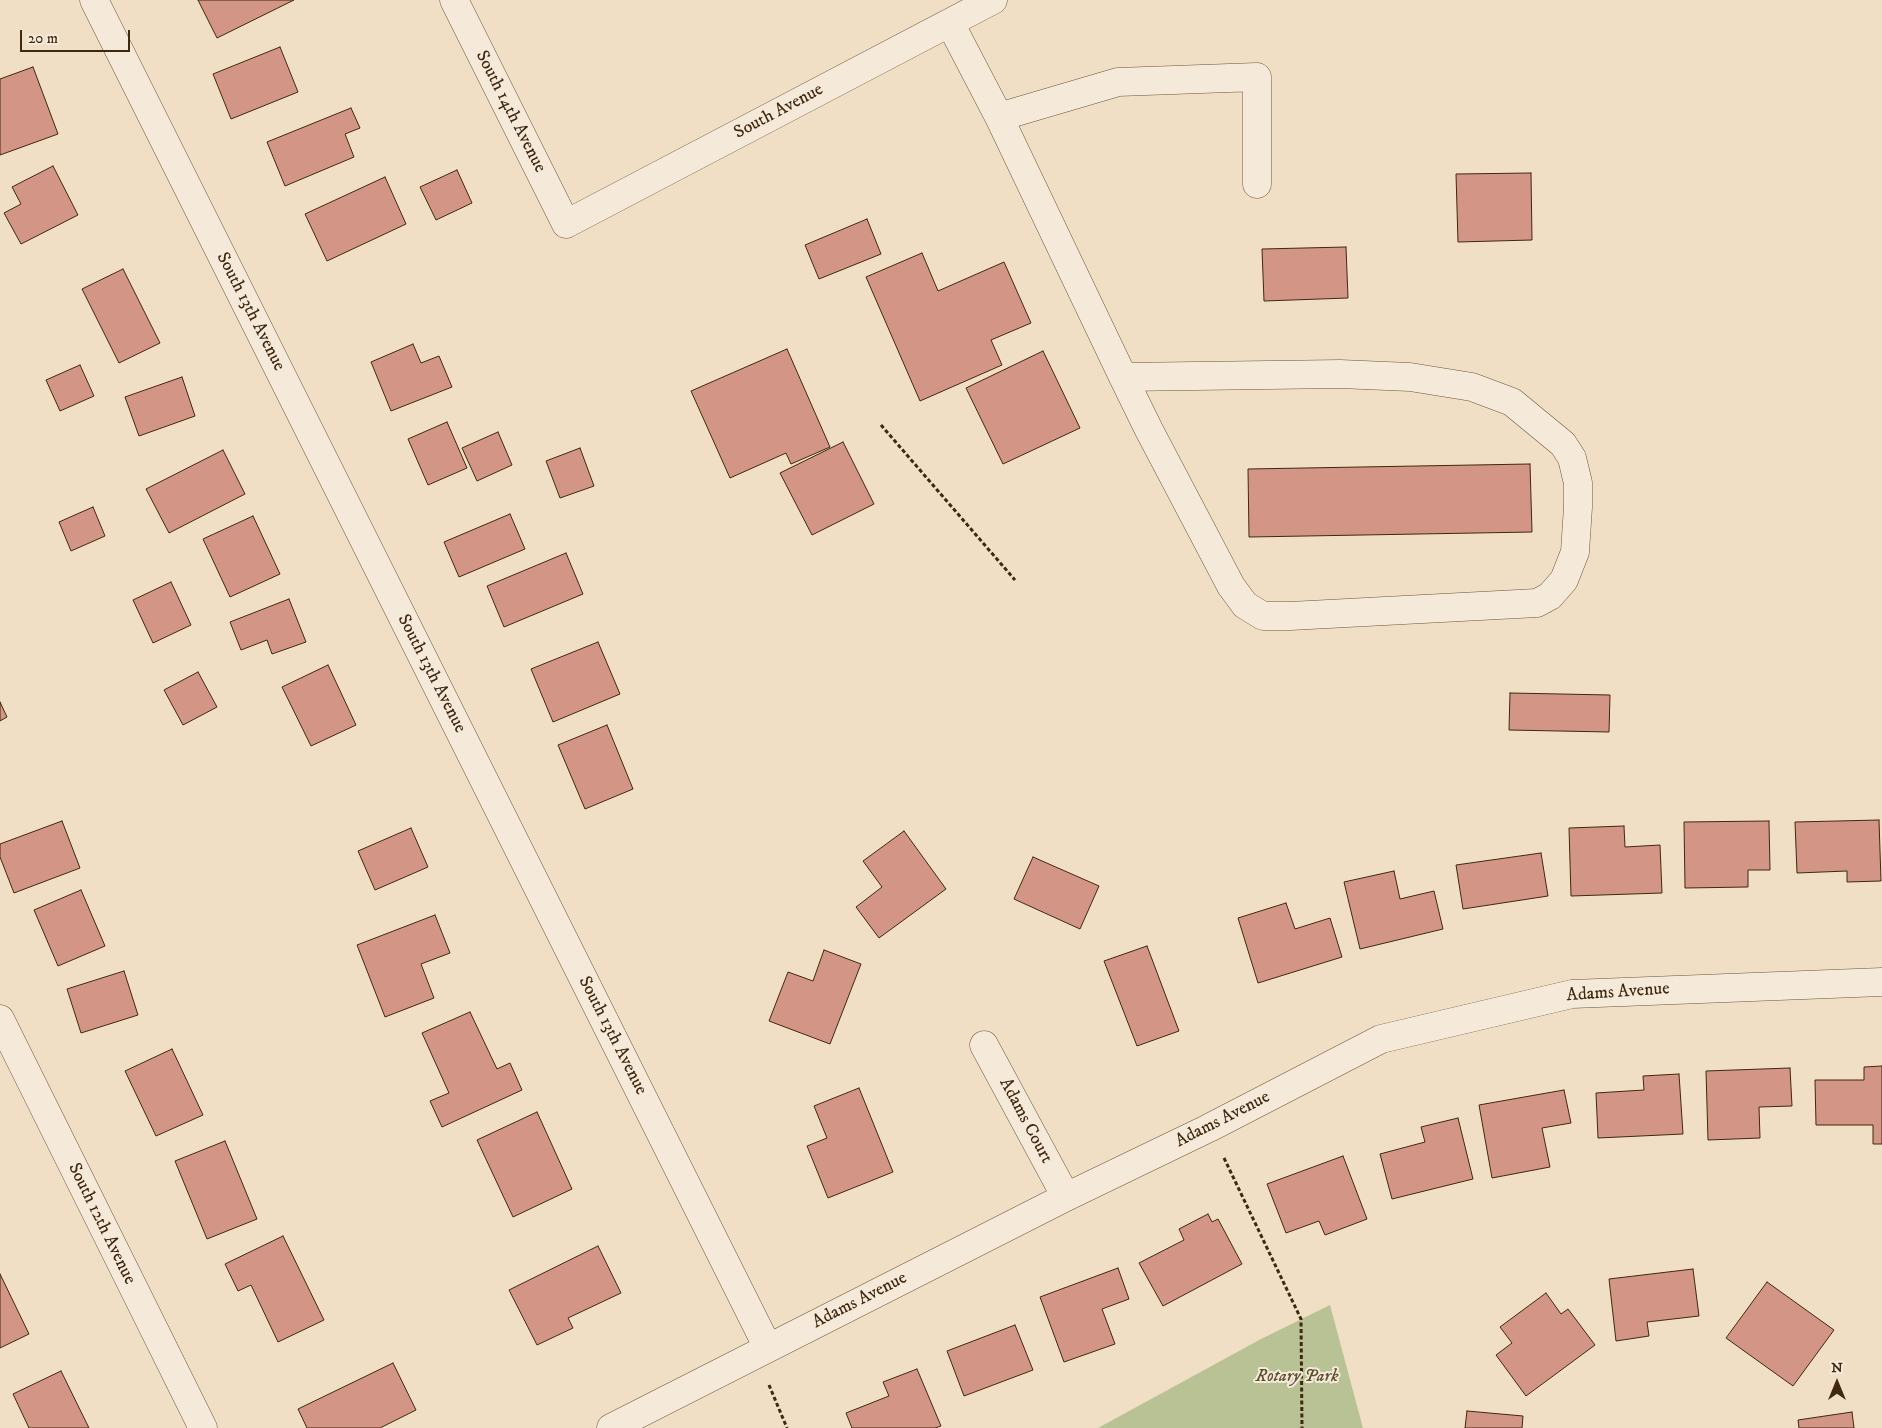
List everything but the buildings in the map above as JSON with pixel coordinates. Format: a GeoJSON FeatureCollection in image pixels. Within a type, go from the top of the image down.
{"type":"FeatureCollection","features":[{"type":"Feature","properties":{"kind":"street","name":"South 13th Avenue"},"geometry":{"type":"LineString","coordinates":[[94,0],[762,1351]]}},
{"type":"Feature","properties":{"kind":"street","name":"South 14th Avenue"},"geometry":{"type":"LineString","coordinates":[[454,0],[566,224]]}},
{"type":"Feature","properties":{"kind":"street","name":"South Avenue"},"geometry":{"type":"LineString","coordinates":[[566,224],[993,0]]}},
{"type":"Feature","properties":{"kind":"street"},"geometry":{"type":"LineString","coordinates":[[950,23],[999,117],[1123,377],[1231,586],[1245,605],[1263,616],[1290,616],[1537,603],[1550,596],[1564,580],[1575,552],[1578,508],[1578,482],[1572,458],[1563,444],[1512,402],[1472,387],[1410,377],[1340,374],[1123,377]]}},
{"type":"Feature","properties":{"kind":"street"},"geometry":{"type":"LineString","coordinates":[[999,117],[1118,82],[1257,77],[1257,184]]}},
{"type":"Feature","properties":{"kind":"street","name":"Adams Avenue"},"geometry":{"type":"LineString","coordinates":[[611,1428],[1066,1197],[1209,1128],[1381,1039],[1572,994],[1882,982]]}},
{"type":"Feature","properties":{"kind":"street","name":"South 12th Avenue"},"geometry":{"type":"LineString","coordinates":[[0,1019],[203,1428]]}},
{"type":"Feature","properties":{"kind":"street","name":"Adams Court"},"geometry":{"type":"LineString","coordinates":[[984,1045],[1066,1197]]}},
{"type":"Feature","properties":{"kind":"path"},"geometry":{"type":"LineString","coordinates":[[881,425],[1015,580]]}},
{"type":"Feature","properties":{"kind":"path"},"geometry":{"type":"LineString","coordinates":[[1209,1128],[1301,1319],[1302,1428]]}},
{"type":"Feature","properties":{"kind":"path"},"geometry":{"type":"LineString","coordinates":[[762,1351],[788,1428]]}},
{"type":"Feature","properties":{"kind":"green space","name":"Rotary Park"},"geometry":{"type":"Polygon","coordinates":[[[1330,1305],[1363,1428],[1098,1428],[1261,1339],[1330,1305]]]}}]}
